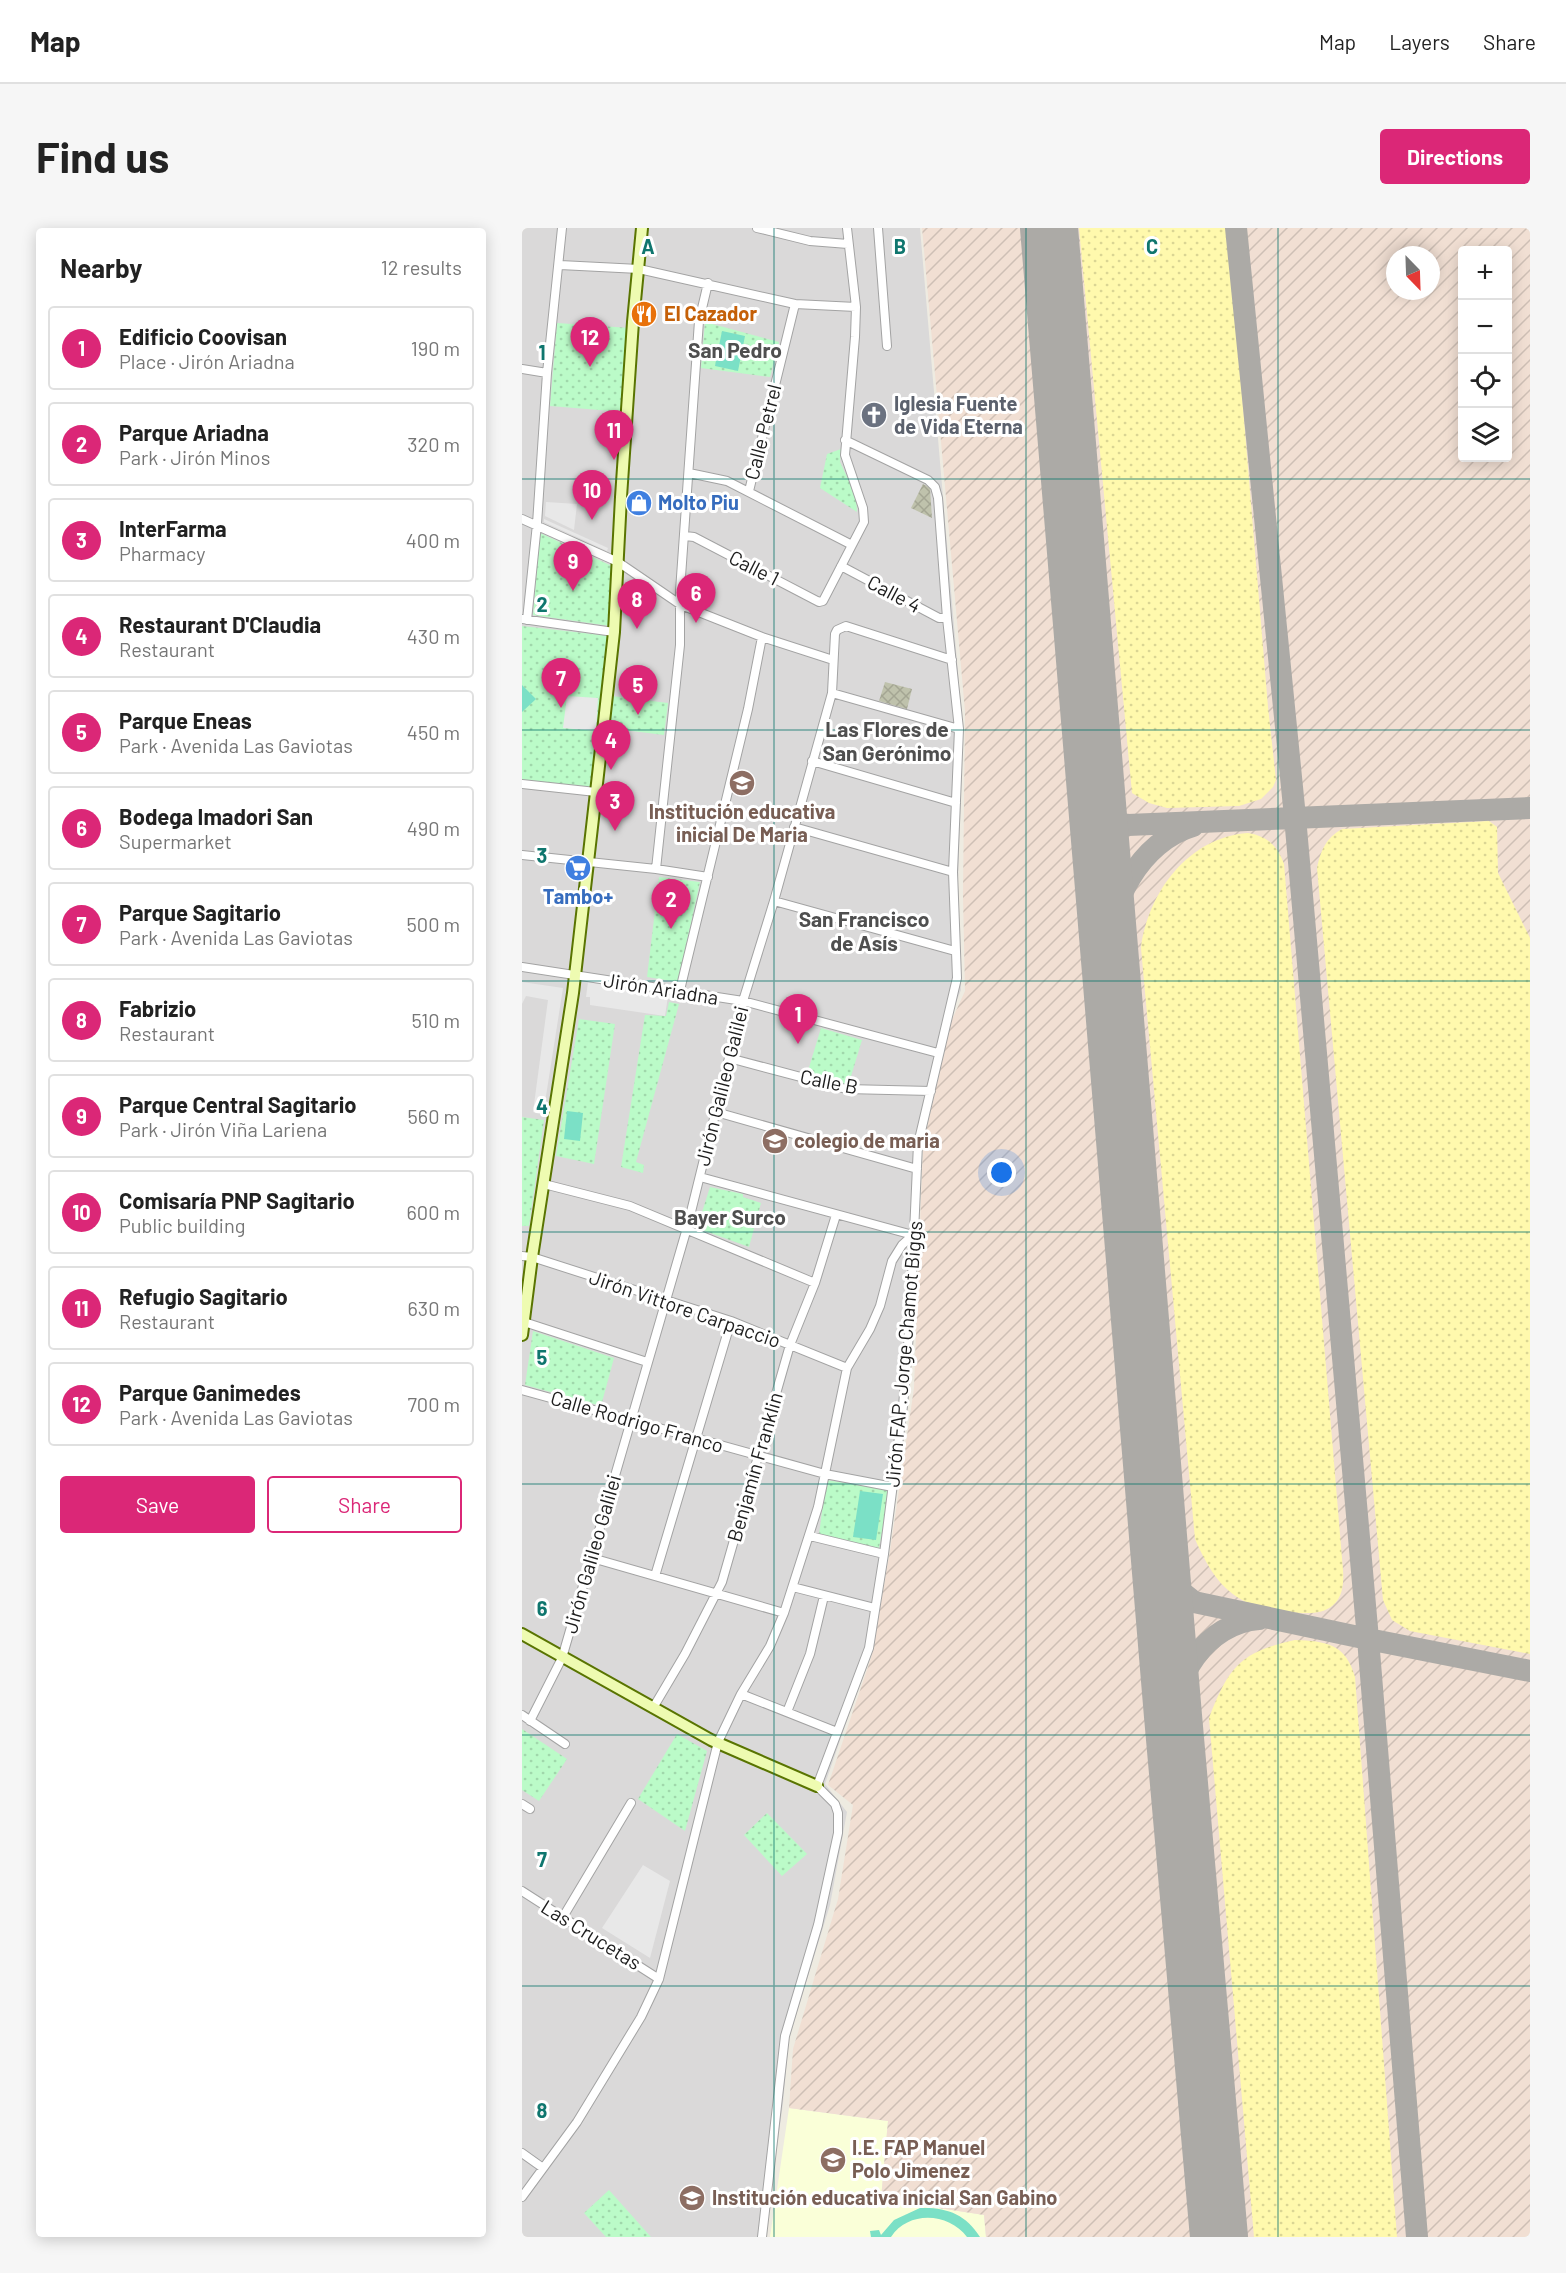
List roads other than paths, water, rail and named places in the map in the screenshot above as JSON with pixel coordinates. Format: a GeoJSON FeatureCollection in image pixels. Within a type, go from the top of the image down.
{"type":"FeatureCollection","features":[{"type":"Feature","properties":{"kind":"street"},"geometry":{"type":"LineString","coordinates":[[562,228],[560,265],[547,373],[537,524],[525,619],[614,632]]}},
{"type":"Feature","properties":{"kind":"street"},"geometry":{"type":"LineString","coordinates":[[522,1335],[527,1256],[544,1184],[575,976],[614,632],[632,334],[642,228]]}},
{"type":"Feature","properties":{"kind":"street"},"geometry":{"type":"LineString","coordinates":[[757,228],[810,241],[848,244]]}},
{"type":"Feature","properties":{"kind":"street"},"geometry":{"type":"LineString","coordinates":[[841,566],[864,522],[858,492],[845,459],[856,307],[847,228]]}},
{"type":"Feature","properties":{"kind":"street"},"geometry":{"type":"LineString","coordinates":[[878,228],[887,346]]}},
{"type":"Feature","properties":{"kind":"street"},"geometry":{"type":"LineString","coordinates":[[560,265],[639,269],[795,304],[856,307]]}},
{"type":"Feature","properties":{"kind":"street"},"geometry":{"type":"LineString","coordinates":[[656,869],[680,645],[680,591],[699,321],[708,283]]}},
{"type":"Feature","properties":{"kind":"street","name":"Calle Petrel"},"geometry":{"type":"LineString","coordinates":[[749,491],[795,304]]}},
{"type":"Feature","properties":{"kind":"street"},"geometry":{"type":"LineString","coordinates":[[522,369],[547,373]]}},
{"type":"Feature","properties":{"kind":"street","name":"Jirón FAP. Jorge Chamot Biggs"},"geometry":{"type":"LineString","coordinates":[[818,1786],[869,1648],[903,1406],[910,1322],[920,1131],[932,1091],[938,1053],[956,986],[954,872],[959,729],[947,618],[940,511],[935,487],[920,475],[845,440]]}},
{"type":"Feature","properties":{"kind":"street"},"geometry":{"type":"LineString","coordinates":[[689,473],[727,481],[852,545]]}},
{"type":"Feature","properties":{"kind":"street"},"geometry":{"type":"LineString","coordinates":[[522,519],[618,562],[681,605],[762,637],[833,660]]}},
{"type":"Feature","properties":{"kind":"street","name":"Calle 1"},"geometry":{"type":"LineString","coordinates":[[685,536],[694,537],[819,602],[823,601],[841,566]]}},
{"type":"Feature","properties":{"kind":"street","name":"Calle 4"},"geometry":{"type":"LineString","coordinates":[[841,566],[939,618],[947,618]]}},
{"type":"Feature","properties":{"kind":"street","name":"Jirón Galileo Galilei"},"geometry":{"type":"LineString","coordinates":[[530,1721],[562,1658],[687,1228],[743,1001],[774,901],[832,693],[835,634],[837,630],[846,626],[952,660]]}},
{"type":"Feature","properties":{"kind":"street"},"geometry":{"type":"LineString","coordinates":[[680,990],[748,709],[762,637]]}},
{"type":"Feature","properties":{"kind":"street"},"geometry":{"type":"LineString","coordinates":[[832,693],[959,729]]}},
{"type":"Feature","properties":{"kind":"street"},"geometry":{"type":"LineString","coordinates":[[812,761],[956,802]]}},
{"type":"Feature","properties":{"kind":"street"},"geometry":{"type":"LineString","coordinates":[[522,784],[596,792]]}},
{"type":"Feature","properties":{"kind":"street"},"geometry":{"type":"LineString","coordinates":[[794,827],[954,872]]}},
{"type":"Feature","properties":{"kind":"street"},"geometry":{"type":"LineString","coordinates":[[522,855],[656,869],[708,877]]}},
{"type":"Feature","properties":{"kind":"street"},"geometry":{"type":"LineString","coordinates":[[774,901],[955,951]]}},
{"type":"Feature","properties":{"kind":"street","name":"Jirón Ariadna"},"geometry":{"type":"LineString","coordinates":[[522,967],[743,1001],[938,1053]]}},
{"type":"Feature","properties":{"kind":"street","name":"Calle B"},"geometry":{"type":"LineString","coordinates":[[729,1058],[846,1089],[932,1091]]}},
{"type":"Feature","properties":{"kind":"street"},"geometry":{"type":"LineString","coordinates":[[716,1112],[917,1169]]}},
{"type":"Feature","properties":{"kind":"street"},"geometry":{"type":"LineString","coordinates":[[700,1177],[913,1235]]}},
{"type":"Feature","properties":{"kind":"street"},"geometry":{"type":"LineString","coordinates":[[544,1184],[630,1206],[815,1283]]}},
{"type":"Feature","properties":{"kind":"street","name":"Benjamín Franklin"},"geometry":{"type":"LineString","coordinates":[[653,1708],[685,1654],[722,1582],[790,1345],[815,1283],[837,1215]]}},
{"type":"Feature","properties":{"kind":"street"},"geometry":{"type":"LineString","coordinates":[[522,2197],[577,2122],[641,2017],[659,1979],[718,1742],[741,1694],[770,1646],[784,1613],[810,1536],[847,1368],[870,1329],[880,1306],[892,1261],[902,1245],[913,1235]]}},
{"type":"Feature","properties":{"kind":"street","name":"Jirón Vittore Carpaccio"},"geometry":{"type":"LineString","coordinates":[[527,1256],[731,1321],[847,1368]]}},
{"type":"Feature","properties":{"kind":"street"},"geometry":{"type":"LineString","coordinates":[[655,1576],[731,1321]]}},
{"type":"Feature","properties":{"kind":"street"},"geometry":{"type":"LineString","coordinates":[[524,1322],[647,1362]]}},
{"type":"Feature","properties":{"kind":"street","name":"Calle Rodrigo Franco"},"geometry":{"type":"LineString","coordinates":[[522,1390],[825,1474],[893,1487]]}},
{"type":"Feature","properties":{"kind":"street"},"geometry":{"type":"LineString","coordinates":[[810,1536],[884,1554]]}},
{"type":"Feature","properties":{"kind":"street"},"geometry":{"type":"LineString","coordinates":[[592,1558],[784,1613]]}},
{"type":"Feature","properties":{"kind":"street"},"geometry":{"type":"LineString","coordinates":[[793,1587],[875,1608]]}},
{"type":"Feature","properties":{"kind":"street"},"geometry":{"type":"LineString","coordinates":[[787,1712],[810,1654],[824,1596]]}},
{"type":"Feature","properties":{"kind":"street"},"geometry":{"type":"LineString","coordinates":[[522,1634],[718,1742],[818,1786],[834,1804],[838,1813],[838,1833],[818,1925],[785,2036],[762,2237]]}},
{"type":"Feature","properties":{"kind":"street"},"geometry":{"type":"LineString","coordinates":[[741,1694],[837,1732]]}},
{"type":"Feature","properties":{"kind":"street"},"geometry":{"type":"LineString","coordinates":[[522,1715],[564,1744]]}},
{"type":"Feature","properties":{"kind":"street"},"geometry":{"type":"LineString","coordinates":[[563,1917],[631,1803]]}},
{"type":"Feature","properties":{"kind":"street"},"geometry":{"type":"LineString","coordinates":[[522,1804],[530,1809]]}},
{"type":"Feature","properties":{"kind":"street","name":"Las Crucetas"},"geometry":{"type":"LineString","coordinates":[[522,1891],[659,1979]]}},
{"type":"Feature","properties":{"kind":"street"},"geometry":{"type":"LineString","coordinates":[[522,2152],[543,2168]]}},
{"type":"Feature","properties":{"kind":"place","name":"El Cazador"},"geometry":{"type":"Point","coordinates":[644,314]}},
{"type":"Feature","properties":{"kind":"place","name":"Parque Ganimedes"},"geometry":{"type":"Point","coordinates":[590,367]}},
{"type":"Feature","properties":{"kind":"place","name":"Iglesia Fuente de Vida Eterna"},"geometry":{"type":"Point","coordinates":[874,415]}},
{"type":"Feature","properties":{"kind":"place","name":"Refugio Sagitario"},"geometry":{"type":"Point","coordinates":[614,460]}},
{"type":"Feature","properties":{"kind":"place","name":"Molto Piu"},"geometry":{"type":"Point","coordinates":[639,503]}},
{"type":"Feature","properties":{"kind":"place","name":"Comisaría PNP Sagitario"},"geometry":{"type":"Point","coordinates":[592,520]}},
{"type":"Feature","properties":{"kind":"place","name":"Parque Central Sagitario"},"geometry":{"type":"Point","coordinates":[573,591]}},
{"type":"Feature","properties":{"kind":"place","name":"Bodega Imadori San"},"geometry":{"type":"Point","coordinates":[696,623]}},
{"type":"Feature","properties":{"kind":"place","name":"Fabrizio"},"geometry":{"type":"Point","coordinates":[637,629]}},
{"type":"Feature","properties":{"kind":"place","name":"Parque Sagitario"},"geometry":{"type":"Point","coordinates":[561,708]}},
{"type":"Feature","properties":{"kind":"place","name":"Parque Eneas"},"geometry":{"type":"Point","coordinates":[638,715]}},
{"type":"Feature","properties":{"kind":"place","name":"Restaurant D'Claudia"},"geometry":{"type":"Point","coordinates":[611,770]}},
{"type":"Feature","properties":{"kind":"place","name":"Institución educativa inicial De Maria"},"geometry":{"type":"Point","coordinates":[742,783]}},
{"type":"Feature","properties":{"kind":"place","name":"InterFarma"},"geometry":{"type":"Point","coordinates":[615,831]}},
{"type":"Feature","properties":{"kind":"place","name":"Tambo+"},"geometry":{"type":"Point","coordinates":[578,868]}},
{"type":"Feature","properties":{"kind":"place","name":"Parque Ariadna"},"geometry":{"type":"Point","coordinates":[671,929]}},
{"type":"Feature","properties":{"kind":"place","name":"Edificio Coovisan"},"geometry":{"type":"Point","coordinates":[798,1044]}},
{"type":"Feature","properties":{"kind":"place","name":"colegio de maria"},"geometry":{"type":"Point","coordinates":[775,1141]}},
{"type":"Feature","properties":{"kind":"place","name":"I.E. FAP Manuel Polo Jimenez"},"geometry":{"type":"Point","coordinates":[833,2160]}},
{"type":"Feature","properties":{"kind":"place","name":"Institución educativa inicial San Gabino"},"geometry":{"type":"Point","coordinates":[692,2198]}},
{"type":"Feature","properties":{"kind":"district","name":"San Pedro"},"geometry":{"type":"Point","coordinates":[735,351]}},
{"type":"Feature","properties":{"kind":"district","name":"Las Flores de San Gerónimo"},"geometry":{"type":"Point","coordinates":[887,742]}},
{"type":"Feature","properties":{"kind":"district","name":"San Francisco de Asís"},"geometry":{"type":"Point","coordinates":[864,932]}},
{"type":"Feature","properties":{"kind":"district","name":"Bayer Surco"},"geometry":{"type":"Point","coordinates":[730,1218]}}]}
